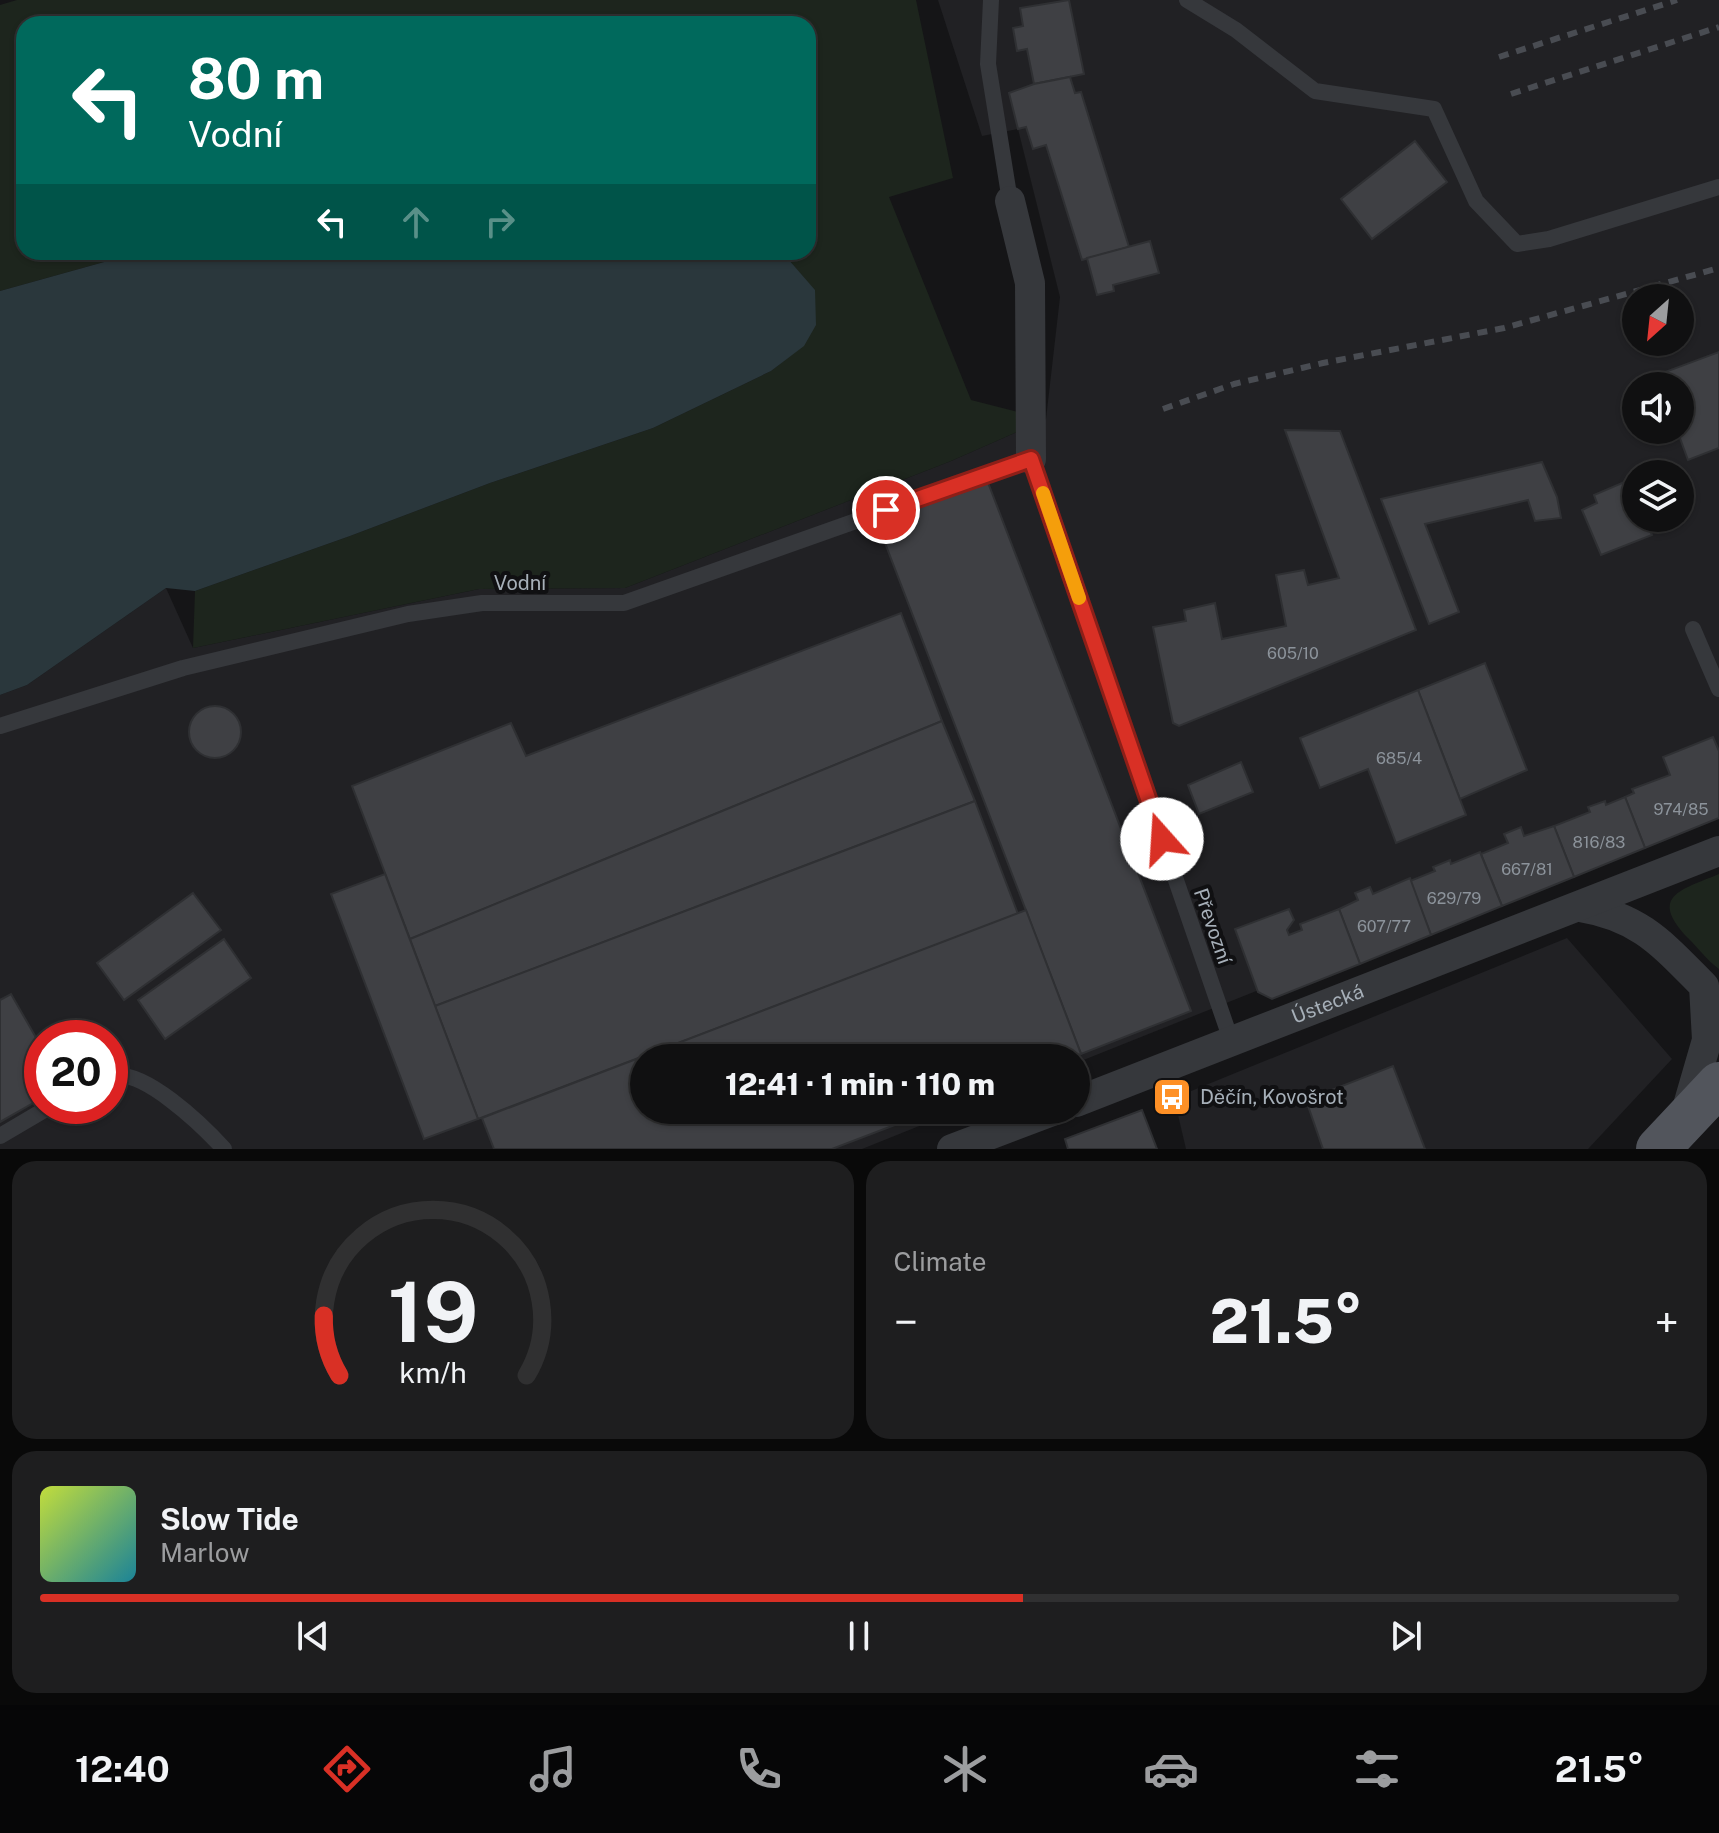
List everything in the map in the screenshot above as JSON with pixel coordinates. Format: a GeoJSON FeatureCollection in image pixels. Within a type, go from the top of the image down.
{"type":"FeatureCollection","features":[{"type":"Feature","properties":{"kind":"main road"},"geometry":{"type":"LineString","coordinates":[[1670,1137],[1719,1084]]}},
{"type":"Feature","properties":{"kind":"street"},"geometry":{"type":"LineString","coordinates":[[1010,201],[1030,283],[1031,459]]}},
{"type":"Feature","properties":{"kind":"street","name":"Ústecká"},"geometry":{"type":"LineString","coordinates":[[1090,1097],[1719,851]]}},
{"type":"Feature","properties":{"kind":"street"},"geometry":{"type":"LineString","coordinates":[[1580,907],[1613,914],[1655,937],[1712,990],[1707,1040],[1694,1090],[1670,1137]]}},
{"type":"Feature","properties":{"kind":"street"},"geometry":{"type":"LineString","coordinates":[[952,1149],[1018,1124]]}},
{"type":"Feature","properties":{"kind":"lane"},"geometry":{"type":"LineString","coordinates":[[991,0],[988,64],[1010,201]]}},
{"type":"Feature","properties":{"kind":"lane"},"geometry":{"type":"LineString","coordinates":[[1187,0],[1236,30],[1315,91],[1434,109],[1476,201],[1517,244],[1549,239],[1719,187]]}},
{"type":"Feature","properties":{"kind":"lane","name":"Vodní"},"geometry":{"type":"LineString","coordinates":[[0,726],[183,668],[408,614],[482,603],[624,603],[1031,459]]}},
{"type":"Feature","properties":{"kind":"lane","name":"Převozní"},"geometry":{"type":"LineString","coordinates":[[1031,459],[1232,1043]]}},
{"type":"Feature","properties":{"kind":"lane"},"geometry":{"type":"LineString","coordinates":[[1693,629],[1719,689]]}},
{"type":"Feature","properties":{"kind":"lane"},"geometry":{"type":"LineString","coordinates":[[128,1078],[150,1084],[224,1149]]}},
{"type":"Feature","properties":{"kind":"lane"},"geometry":{"type":"LineString","coordinates":[[0,1136],[24,1122]]}},
{"type":"Feature","properties":{"kind":"shaded area"},"geometry":{"type":"Polygon","coordinates":[[[17,0],[916,0],[953,178],[889,197],[971,400],[1046,419],[951,461],[625,588],[479,589],[193,648],[195,591],[490,483],[653,428],[771,371],[804,345],[815,291],[789,260],[816,260],[816,16],[16,16],[16,260],[111,260],[0,291],[0,5],[17,0]]]}},
{"type":"Feature","properties":{"kind":"shaded area"},"geometry":{"type":"Polygon","coordinates":[[[938,0],[1719,0],[1719,806],[1090,1057],[1090,1044],[630,1044],[630,1124],[924,1124],[862,1149],[0,1149],[0,695],[27,685],[166,588],[193,648],[479,589],[625,588],[951,461],[1046,419],[1060,297],[1018,129],[982,136],[938,0]]]}},
{"type":"Feature","properties":{"kind":"shaded area"},"geometry":{"type":"Polygon","coordinates":[[[111,260],[789,260],[815,290],[816,325],[804,346],[771,371],[653,428],[490,483],[195,591],[166,588],[27,685],[0,695],[0,291],[111,260]]]}},
{"type":"Feature","properties":{"kind":"shaded area"},"geometry":{"type":"Polygon","coordinates":[[[1719,874],[1719,969],[1676,924],[1670,904],[1682,890],[1719,874]]]}},
{"type":"Feature","properties":{"kind":"shaded area"},"geometry":{"type":"Polygon","coordinates":[[[1567,938],[1672,1059],[1588,1149],[1186,1149],[1174,1098],[1567,938]]]}},
{"type":"Feature","properties":{"kind":"building"},"geometry":{"type":"Polygon","coordinates":[[[1069,0],[1084,74],[1034,84],[1027,49],[1017,51],[1013,28],[1023,26],[1020,8],[1069,0]]]}},
{"type":"Feature","properties":{"kind":"building"},"geometry":{"type":"Polygon","coordinates":[[[1070,77],[1075,93],[1081,92],[1129,247],[1082,260],[1046,145],[1033,149],[1026,127],[1018,129],[1009,93],[1070,77]]]}},
{"type":"Feature","properties":{"kind":"building"},"geometry":{"type":"Polygon","coordinates":[[[1415,141],[1447,182],[1372,239],[1341,199],[1415,141]]]}},
{"type":"Feature","properties":{"kind":"building"},"geometry":{"type":"Polygon","coordinates":[[[1150,241],[1159,273],[1113,285],[1114,291],[1097,295],[1087,258],[1150,241]]]}},
{"type":"Feature","properties":{"kind":"building"},"geometry":{"type":"Polygon","coordinates":[[[1719,352],[1719,448],[1688,460],[1682,444],[1694,444],[1694,372],[1665,372],[1719,352]]]}},
{"type":"Feature","properties":{"kind":"building"},"geometry":{"type":"Polygon","coordinates":[[[1285,430],[1340,431],[1416,630],[1179,726],[1173,723],[1153,627],[1186,621],[1184,610],[1215,603],[1222,639],[1286,626],[1276,575],[1304,570],[1308,585],[1339,578],[1285,430]]]}},
{"type":"Feature","properties":{"kind":"building"},"geometry":{"type":"Polygon","coordinates":[[[1542,462],[1557,497],[1561,518],[1535,521],[1528,500],[1425,524],[1459,612],[1429,624],[1381,499],[1542,462]]]}},
{"type":"Feature","properties":{"kind":"building"},"geometry":{"type":"Polygon","coordinates":[[[987,480],[1191,1011],[1090,1050],[1090,1044],[1077,1044],[877,522],[987,480]]]}},
{"type":"Feature","properties":{"kind":"building"},"geometry":{"type":"Polygon","coordinates":[[[1622,483],[1622,532],[1651,532],[1652,535],[1601,555],[1582,510],[1597,503],[1594,495],[1622,483]]]}},
{"type":"Feature","properties":{"kind":"building"},"geometry":{"type":"Polygon","coordinates":[[[901,613],[942,721],[410,939],[352,786],[511,723],[526,756],[901,613]]]}},
{"type":"Feature","properties":{"kind":"building"},"geometry":{"type":"Polygon","coordinates":[[[1485,663],[1527,770],[1460,799],[1418,690],[1485,663]]]}},
{"type":"Feature","properties":{"kind":"building"},"geometry":{"type":"Polygon","coordinates":[[[1418,690],[1466,815],[1396,843],[1368,769],[1320,788],[1300,738],[1418,690]]]}},
{"type":"Feature","properties":{"kind":"building"},"geometry":{"type":"Polygon","coordinates":[[[215,706],[234,713],[241,732],[234,751],[215,758],[196,751],[189,732],[196,713],[215,706]]]}},
{"type":"Feature","properties":{"kind":"building"},"geometry":{"type":"Polygon","coordinates":[[[942,721],[975,801],[435,1006],[410,939],[942,721]]]}},
{"type":"Feature","properties":{"kind":"building"},"geometry":{"type":"Polygon","coordinates":[[[1713,737],[1719,751],[1719,818],[1645,848],[1625,797],[1634,793],[1632,789],[1670,775],[1663,757],[1713,737]]]}},
{"type":"Feature","properties":{"kind":"building"},"geometry":{"type":"Polygon","coordinates":[[[1241,762],[1253,792],[1199,814],[1188,785],[1241,762]]]}},
{"type":"Feature","properties":{"kind":"building"},"geometry":{"type":"Polygon","coordinates":[[[1625,797],[1645,848],[1574,877],[1554,826],[1590,812],[1588,807],[1605,801],[1606,805],[1625,797]]]}},
{"type":"Feature","properties":{"kind":"building"},"geometry":{"type":"Polygon","coordinates":[[[975,801],[1018,914],[676,1044],[630,1044],[630,1061],[478,1119],[435,1006],[975,801]]]}},
{"type":"Feature","properties":{"kind":"building"},"geometry":{"type":"Polygon","coordinates":[[[1554,826],[1574,877],[1502,906],[1481,854],[1508,843],[1504,834],[1521,827],[1524,836],[1554,826]]]}},
{"type":"Feature","properties":{"kind":"building"},"geometry":{"type":"Polygon","coordinates":[[[1480,852],[1502,906],[1431,935],[1410,881],[1435,871],[1433,867],[1450,860],[1451,864],[1480,852]]]}},
{"type":"Feature","properties":{"kind":"building"},"geometry":{"type":"Polygon","coordinates":[[[385,874],[478,1119],[424,1139],[331,894],[385,874]]]}},
{"type":"Feature","properties":{"kind":"building"},"geometry":{"type":"Polygon","coordinates":[[[1410,878],[1431,935],[1360,964],[1339,909],[1358,900],[1355,893],[1370,887],[1373,894],[1410,878]]]}},
{"type":"Feature","properties":{"kind":"building"},"geometry":{"type":"Polygon","coordinates":[[[193,893],[221,930],[124,1000],[97,963],[193,893]]]}},
{"type":"Feature","properties":{"kind":"building"},"geometry":{"type":"Polygon","coordinates":[[[1289,909],[1294,920],[1287,930],[1289,935],[1302,930],[1300,924],[1339,909],[1360,964],[1272,999],[1258,992],[1235,929],[1289,909]]]}},
{"type":"Feature","properties":{"kind":"building"},"geometry":{"type":"Polygon","coordinates":[[[1026,910],[1077,1044],[676,1044],[1026,910]]]}},
{"type":"Feature","properties":{"kind":"building"},"geometry":{"type":"Polygon","coordinates":[[[224,939],[251,978],[165,1039],[138,1000],[224,939]]]}},
{"type":"Feature","properties":{"kind":"building"},"geometry":{"type":"Polygon","coordinates":[[[11,994],[26,1020],[24,1108],[0,1122],[0,1000],[11,994]]]}},
{"type":"Feature","properties":{"kind":"building"},"geometry":{"type":"Polygon","coordinates":[[[630,1061],[630,1124],[897,1124],[832,1149],[494,1149],[482,1118],[630,1061]]]}},
{"type":"Feature","properties":{"kind":"building"},"geometry":{"type":"Polygon","coordinates":[[[1393,1066],[1425,1149],[1323,1149],[1306,1100],[1393,1066]]]}},
{"type":"Feature","properties":{"kind":"building"},"geometry":{"type":"Polygon","coordinates":[[[1142,1110],[1157,1149],[1068,1149],[1065,1139],[1142,1110]]]}},
{"type":"Feature","properties":{"kind":"railway"},"geometry":{"type":"LineString","coordinates":[[1499,57],[1677,0]]}},
{"type":"Feature","properties":{"kind":"railway"},"geometry":{"type":"LineString","coordinates":[[1511,94],[1719,27]]}},
{"type":"Feature","properties":{"kind":"railway"},"geometry":{"type":"LineString","coordinates":[[1163,409],[1234,384],[1323,363],[1504,328],[1719,268]]}},
{"type":"Feature","properties":{"kind":"slow traffic"},"geometry":{"type":"LineString","coordinates":[[1043,493],[1079,598]]}},
{"type":"Feature","properties":{"kind":"place","name":"Děčín, Kovošrot"},"geometry":{"type":"Point","coordinates":[1172,1097]}},
{"type":"Feature","properties":{"kind":"route"},"geometry":{"type":"LineString","coordinates":[[886,510],[1031,459],[1162,839]]}}]}
